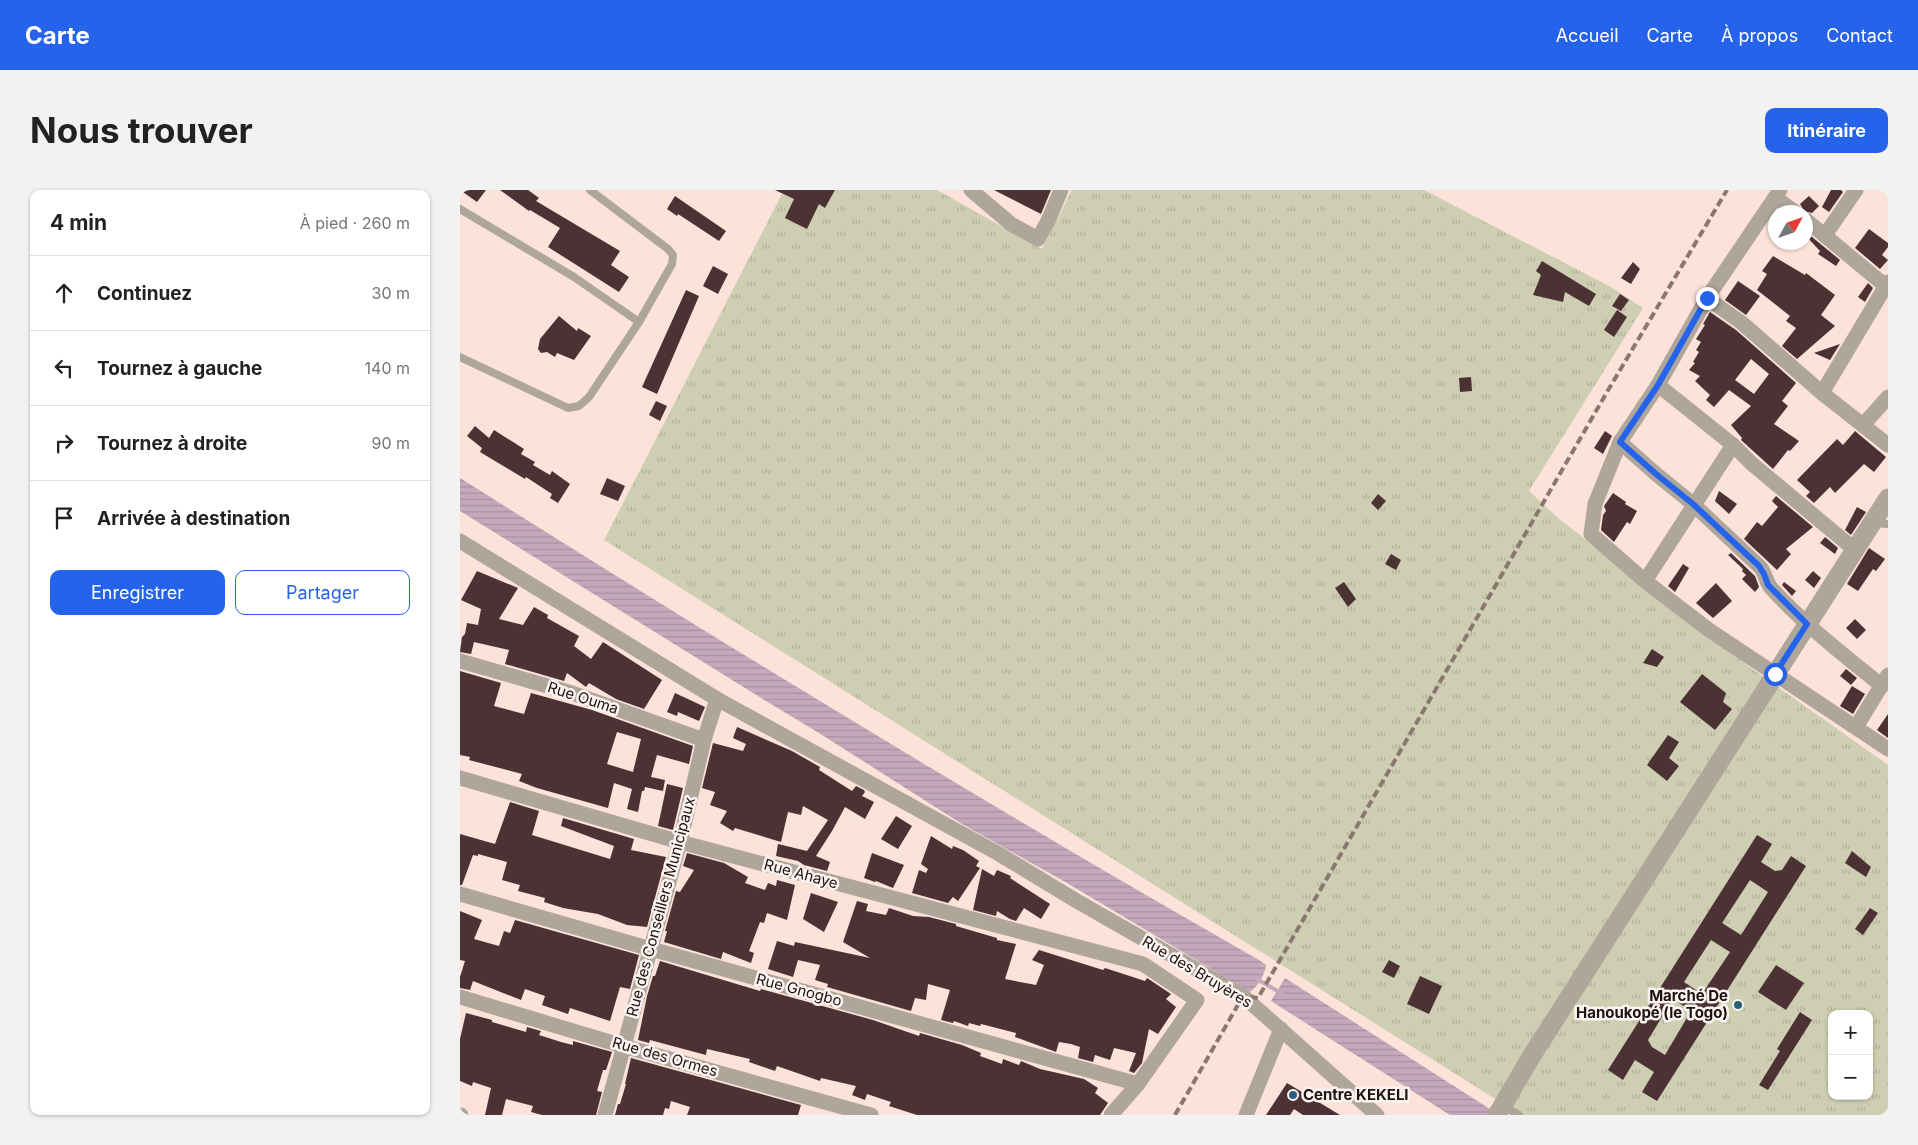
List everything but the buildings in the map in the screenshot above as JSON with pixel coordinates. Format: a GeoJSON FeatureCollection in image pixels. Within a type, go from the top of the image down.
{"type":"FeatureCollection","features":[{"type":"Feature","properties":{"kind":"street"},"geometry":{"type":"LineString","coordinates":[[971,190],[1011,224],[1038,239],[1061,190]]}},
{"type":"Feature","properties":{"kind":"street"},"geometry":{"type":"LineString","coordinates":[[1825,236],[1856,190]]}},
{"type":"Feature","properties":{"kind":"street"},"geometry":{"type":"LineString","coordinates":[[1788,205],[1778,194],[1707,298],[1658,385],[1620,442],[1596,504],[1591,534],[1645,582],[1709,630],[1831,713],[1856,727],[1888,749]]}},
{"type":"Feature","properties":{"kind":"street"},"geometry":{"type":"LineString","coordinates":[[1813,226],[1887,285],[1822,393]]}},
{"type":"Feature","properties":{"kind":"street"},"geometry":{"type":"LineString","coordinates":[[1707,298],[1742,323],[1822,393],[1888,445]]}},
{"type":"Feature","properties":{"kind":"street"},"geometry":{"type":"LineString","coordinates":[[1658,385],[1855,550]]}},
{"type":"Feature","properties":{"kind":"street"},"geometry":{"type":"LineString","coordinates":[[1863,425],[1888,397]]}},
{"type":"Feature","properties":{"kind":"street"},"geometry":{"type":"LineString","coordinates":[[1620,442],[1693,504],[1762,569],[1768,585],[1807,624],[1885,680],[1856,727]]}},
{"type":"Feature","properties":{"kind":"street"},"geometry":{"type":"LineString","coordinates":[[1645,582],[1693,504],[1733,446]]}},
{"type":"Feature","properties":{"kind":"street"},"geometry":{"type":"LineString","coordinates":[[1499,1110],[1855,550],[1880,524],[1888,498]]}},
{"type":"Feature","properties":{"kind":"street","name":"Rue des Bruyères"},"geometry":{"type":"LineString","coordinates":[[460,541],[717,699],[999,854],[1243,996],[1377,1115]]}},
{"type":"Feature","properties":{"kind":"street"},"geometry":{"type":"LineString","coordinates":[[460,553],[490,560]]}},
{"type":"Feature","properties":{"kind":"street","name":"Rue Ouma"},"geometry":{"type":"LineString","coordinates":[[460,661],[572,693],[704,740]]}},
{"type":"Feature","properties":{"kind":"street","name":"Rue des Conseillers Municipaux"},"geometry":{"type":"LineString","coordinates":[[604,1115],[651,950],[680,842],[704,740],[717,699]]}},
{"type":"Feature","properties":{"kind":"street","name":"Rue Ahaye"},"geometry":{"type":"LineString","coordinates":[[460,778],[680,842],[1143,964],[1197,1000],[1138,1084]]}},
{"type":"Feature","properties":{"kind":"street","name":"Rue Gnogbo"},"geometry":{"type":"LineString","coordinates":[[460,894],[651,950],[1138,1084]]}},
{"type":"Feature","properties":{"kind":"street","name":"Rue des Ormes"},"geometry":{"type":"LineString","coordinates":[[460,997],[623,1046],[871,1115]]}},
{"type":"Feature","properties":{"kind":"street"},"geometry":{"type":"LineString","coordinates":[[1246,1115],[1281,1029]]}},
{"type":"Feature","properties":{"kind":"street"},"geometry":{"type":"LineString","coordinates":[[1111,1115],[1138,1084]]}},
{"type":"Feature","properties":{"kind":"lane"},"geometry":{"type":"LineString","coordinates":[[460,357],[568,408],[579,406],[589,398],[639,322],[672,264],[673,255],[668,249],[590,190]]}},
{"type":"Feature","properties":{"kind":"lane"},"geometry":{"type":"LineString","coordinates":[[460,209],[574,277],[639,322]]}},
{"type":"Feature","properties":{"kind":"lane"},"geometry":{"type":"LineString","coordinates":[[1499,1110],[1519,1115]]}},
{"type":"Feature","properties":{"kind":"green space"},"geometry":{"type":"Polygon","coordinates":[[[784,190],[937,190],[1042,249],[1072,190],[1424,190],[1611,287],[1643,308],[1529,491],[1558,518],[1744,663],[1888,765],[1888,1115],[1521,1115],[604,540],[784,190]]]}},
{"type":"Feature","properties":{"kind":"shaded area"},"geometry":{"type":"Polygon","coordinates":[[[460,478],[857,724],[1259,960],[1266,965],[1261,980],[1250,992],[1067,883],[962,824],[819,733],[460,511],[460,478]]]}},
{"type":"Feature","properties":{"kind":"shaded area"},"geometry":{"type":"Polygon","coordinates":[[[1285,978],[1493,1111],[1490,1115],[1450,1115],[1271,1001],[1285,978]]]}},
{"type":"Feature","properties":{"kind":"waterway"},"geometry":{"type":"LineString","coordinates":[[1255,978],[1281,993]]}},
{"type":"Feature","properties":{"kind":"railway"},"geometry":{"type":"LineString","coordinates":[[1175,1115],[1243,996],[1258,998],[1607,392],[1727,190]]}},
{"type":"Feature","properties":{"kind":"place","name":"Marché De Hanoukopé (le Togo)"},"geometry":{"type":"Point","coordinates":[1738,1005]}},
{"type":"Feature","properties":{"kind":"place","name":"Centre KEKELI"},"geometry":{"type":"Point","coordinates":[1293,1095]}},
{"type":"Feature","properties":{"kind":"route"},"geometry":{"type":"LineString","coordinates":[[1707,298],[1658,385],[1620,442],[1693,504],[1759,566],[1768,585],[1807,624],[1775,674]]}}]}
